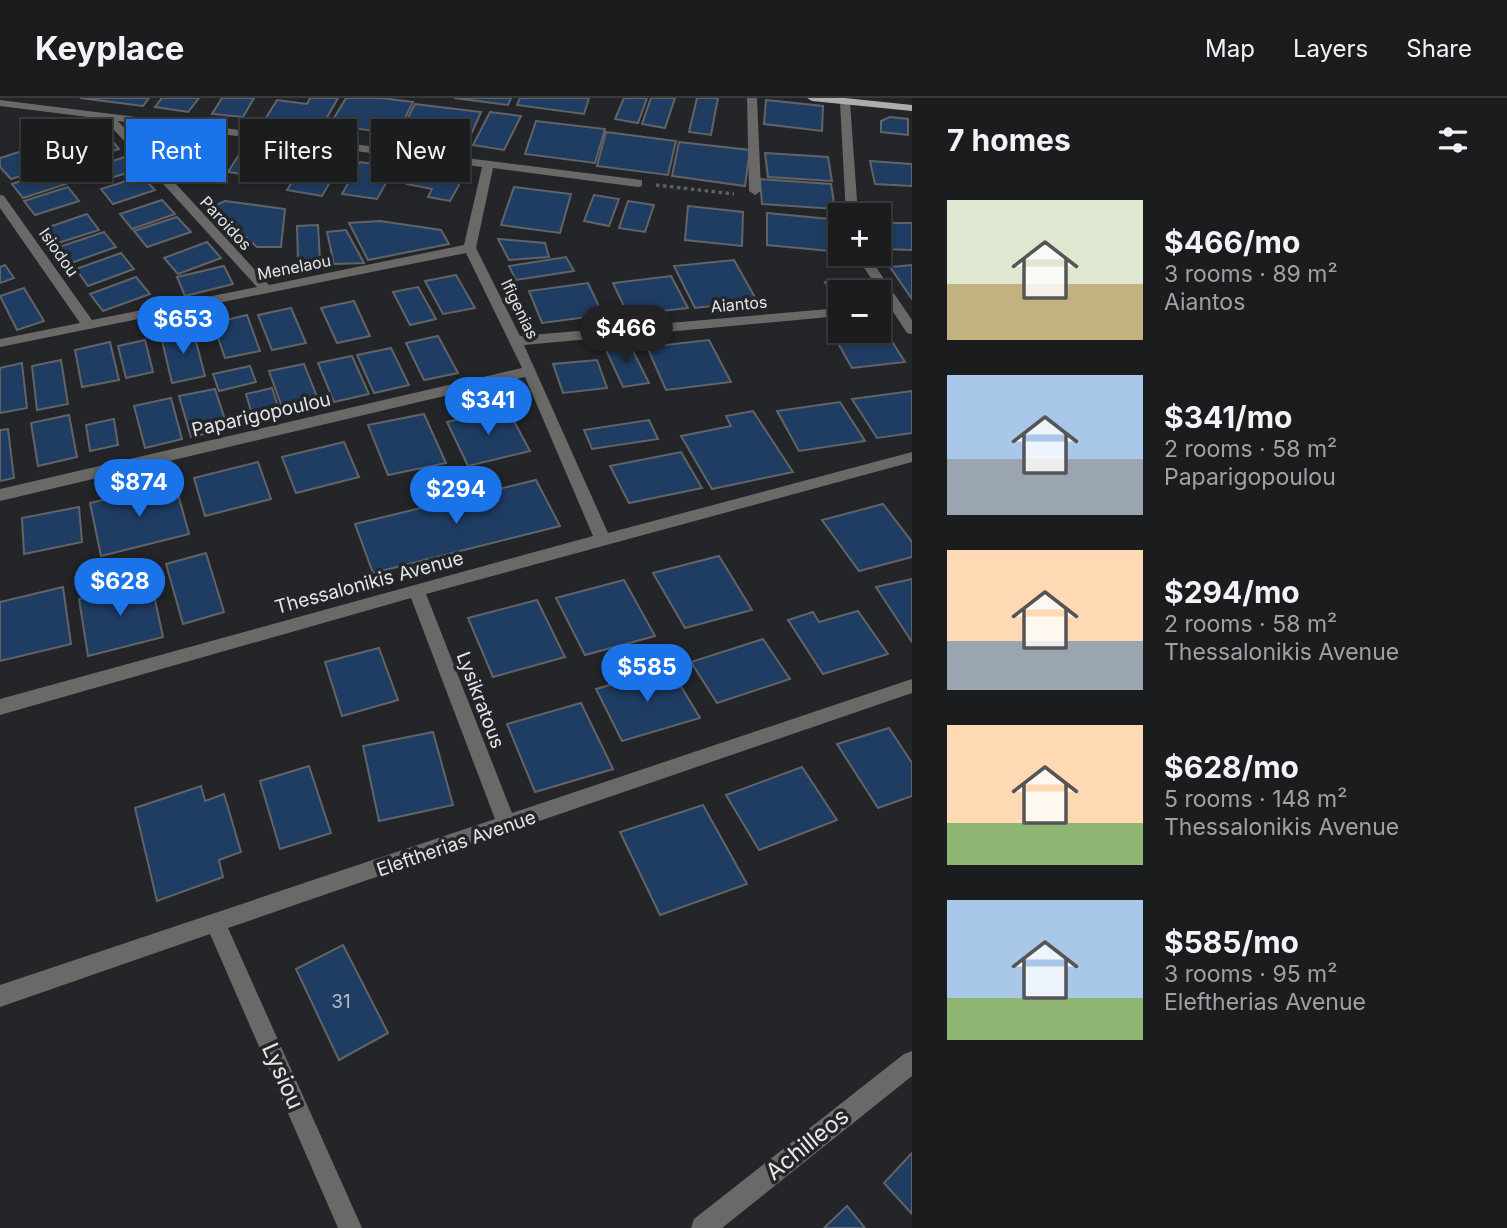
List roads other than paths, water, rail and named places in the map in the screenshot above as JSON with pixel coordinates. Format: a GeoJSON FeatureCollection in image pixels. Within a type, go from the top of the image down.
{"type":"FeatureCollection","features":[{"type":"Feature","properties":{"kind":"main road"},"geometry":{"type":"LineString","coordinates":[[811,98],[912,108]]}},
{"type":"Feature","properties":{"kind":"street"},"geometry":{"type":"LineString","coordinates":[[752,98],[755,191]]}},
{"type":"Feature","properties":{"kind":"street"},"geometry":{"type":"LineString","coordinates":[[845,102],[851,203]]}},
{"type":"Feature","properties":{"kind":"street"},"geometry":{"type":"LineString","coordinates":[[0,103],[638,183]]}},
{"type":"Feature","properties":{"kind":"street","name":"Paroidos"},"geometry":{"type":"LineString","coordinates":[[106,115],[267,290]]}},
{"type":"Feature","properties":{"kind":"street"},"geometry":{"type":"LineString","coordinates":[[470,248],[488,165]]}},
{"type":"Feature","properties":{"kind":"street","name":"Isiodou"},"geometry":{"type":"LineString","coordinates":[[0,199],[89,325]]}},
{"type":"Feature","properties":{"kind":"street","name":"Menelaou"},"geometry":{"type":"LineString","coordinates":[[0,343],[470,248]]}},
{"type":"Feature","properties":{"kind":"street","name":"Ifigenias"},"geometry":{"type":"LineString","coordinates":[[470,248],[530,371],[603,540]]}},
{"type":"Feature","properties":{"kind":"street"},"geometry":{"type":"LineString","coordinates":[[869,266],[912,330]]}},
{"type":"Feature","properties":{"kind":"street"},"geometry":{"type":"LineString","coordinates":[[891,308],[895,308]]}},
{"type":"Feature","properties":{"kind":"street","name":"Aiantos"},"geometry":{"type":"LineString","coordinates":[[516,341],[828,314]]}},
{"type":"Feature","properties":{"kind":"street","name":"Paparigopoulou"},"geometry":{"type":"LineString","coordinates":[[0,495],[530,371]]}},
{"type":"Feature","properties":{"kind":"street","name":"Thessalonikis Avenue"},"geometry":{"type":"LineString","coordinates":[[0,707],[416,590],[912,457]]}},
{"type":"Feature","properties":{"kind":"street","name":"Lysikratous"},"geometry":{"type":"LineString","coordinates":[[416,590],[508,825]]}},
{"type":"Feature","properties":{"kind":"street","name":"Eleftherias Avenue"},"geometry":{"type":"LineString","coordinates":[[0,996],[912,686]]}},
{"type":"Feature","properties":{"kind":"street","name":"Lysiou"},"geometry":{"type":"LineString","coordinates":[[216,924],[349,1228]]}},
{"type":"Feature","properties":{"kind":"street","name":"Achilleos"},"geometry":{"type":"LineString","coordinates":[[703,1228],[912,1062]]}}]}
